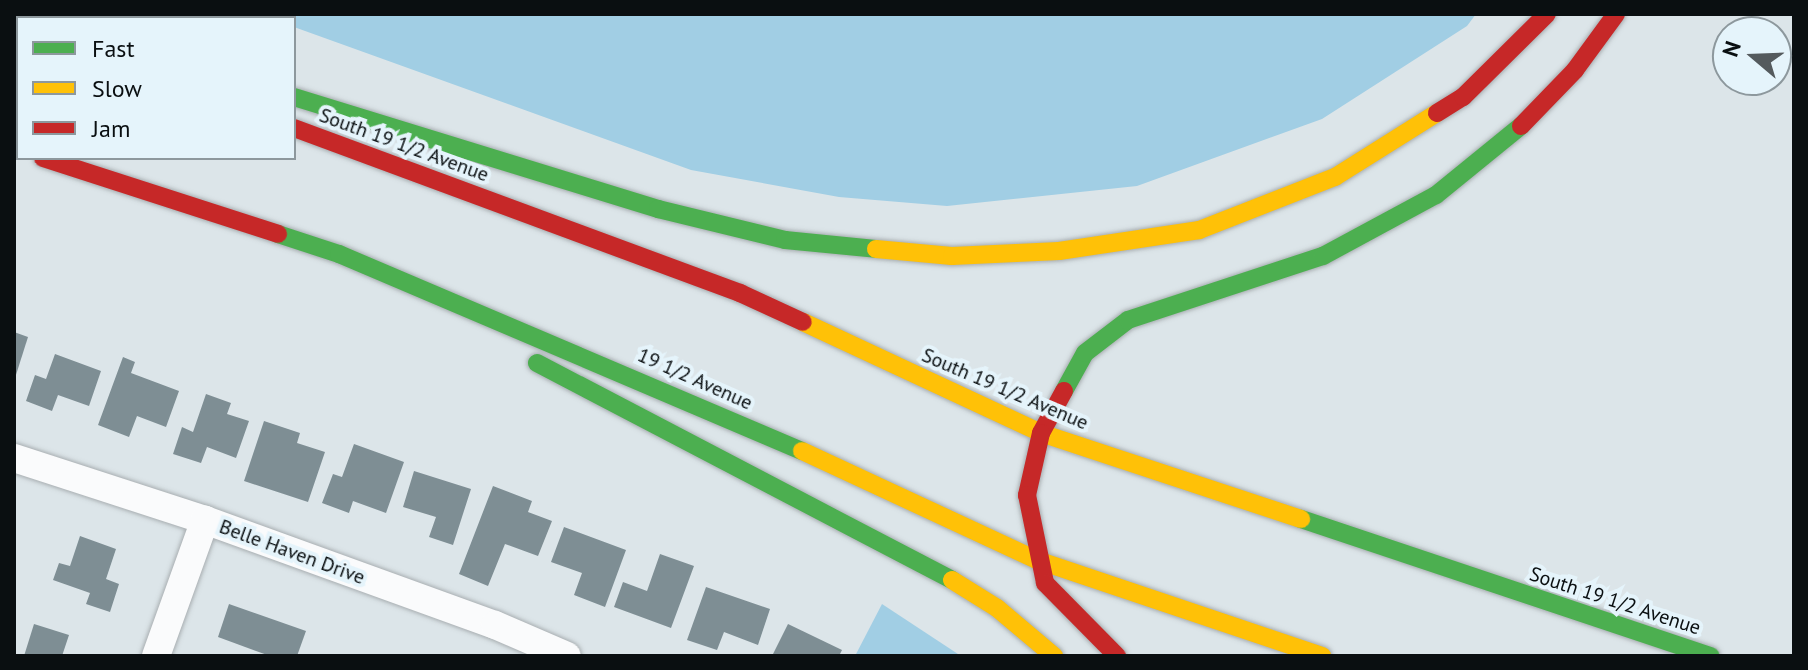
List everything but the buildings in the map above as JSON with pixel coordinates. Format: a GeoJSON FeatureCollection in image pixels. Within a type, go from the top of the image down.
{"type":"FeatureCollection","features":[{"type":"Feature","properties":{"kind":"highway"},"geometry":{"type":"LineString","coordinates":[[296,98],[658,209],[785,240],[952,256],[1059,251],[1199,230],[1335,177],[1463,97],[1547,14]]}},
{"type":"Feature","properties":{"kind":"highway"},"geometry":{"type":"LineString","coordinates":[[1117,656],[1071,615],[1045,583],[1037,560],[1027,495],[1041,433],[1085,353],[1128,320],[1323,256],[1436,195],[1525,123],[1575,70],[1616,14]]}},
{"type":"Feature","properties":{"kind":"highway","name":"South 19 1/2 Avenue"},"geometry":{"type":"LineString","coordinates":[[296,129],[740,293],[1041,433],[1711,656]]}},
{"type":"Feature","properties":{"kind":"highway","name":"19 1/2 Avenue"},"geometry":{"type":"LineString","coordinates":[[49,160],[339,254],[697,403],[1037,560],[1322,656]]}},
{"type":"Feature","properties":{"kind":"highway"},"geometry":{"type":"LineString","coordinates":[[339,254],[735,470],[904,551],[997,608],[1054,656]]}},
{"type":"Feature","properties":{"kind":"street","name":"Belle Haven Drive"},"geometry":{"type":"LineString","coordinates":[[14,458],[205,520],[567,656]]}},
{"type":"Feature","properties":{"kind":"street"},"geometry":{"type":"LineString","coordinates":[[156,656],[205,520]]}},
{"type":"Feature","properties":{"kind":"shaded area"},"geometry":{"type":"Polygon","coordinates":[[[257,14],[1476,14],[1467,26],[1322,119],[1137,186],[947,206],[839,197],[691,170],[296,28],[296,16],[257,14]]]}},
{"type":"Feature","properties":{"kind":"shaded area"},"geometry":{"type":"Polygon","coordinates":[[[882,604],[961,656],[855,656],[882,604]]]}},
{"type":"Feature","properties":{"kind":"traffic: fast"},"geometry":{"type":"LineString","coordinates":[[296,98],[658,209],[785,240],[876,249]]}},
{"type":"Feature","properties":{"kind":"traffic: fast"},"geometry":{"type":"LineString","coordinates":[[1064,391],[1085,353],[1128,320],[1323,256],[1436,195],[1521,126]]}},
{"type":"Feature","properties":{"kind":"traffic: fast"},"geometry":{"type":"LineString","coordinates":[[278,234],[339,254],[802,451]]}},
{"type":"Feature","properties":{"kind":"traffic: fast"},"geometry":{"type":"LineString","coordinates":[[537,363],[952,580]]}},
{"type":"Feature","properties":{"kind":"traffic: fast"},"geometry":{"type":"LineString","coordinates":[[1301,519],[1711,656]]}},
{"type":"Feature","properties":{"kind":"traffic: slow"},"geometry":{"type":"LineString","coordinates":[[876,249],[952,256],[1059,251],[1199,230],[1335,177],[1437,113]]}},
{"type":"Feature","properties":{"kind":"traffic: slow"},"geometry":{"type":"LineString","coordinates":[[803,322],[1041,433],[1301,519]]}},
{"type":"Feature","properties":{"kind":"traffic: slow"},"geometry":{"type":"LineString","coordinates":[[802,451],[1037,560],[1322,656]]}},
{"type":"Feature","properties":{"kind":"traffic: slow"},"geometry":{"type":"LineString","coordinates":[[952,580],[997,608],[1054,656]]}},
{"type":"Feature","properties":{"kind":"traffic: jam"},"geometry":{"type":"LineString","coordinates":[[1437,113],[1463,97],[1547,14]]}},
{"type":"Feature","properties":{"kind":"traffic: jam"},"geometry":{"type":"LineString","coordinates":[[1521,126],[1575,70],[1616,14]]}},
{"type":"Feature","properties":{"kind":"traffic: jam"},"geometry":{"type":"LineString","coordinates":[[296,129],[740,293],[803,322]]}},
{"type":"Feature","properties":{"kind":"traffic: jam"},"geometry":{"type":"LineString","coordinates":[[49,160],[278,234]]}},
{"type":"Feature","properties":{"kind":"traffic: jam"},"geometry":{"type":"LineString","coordinates":[[1064,391],[1041,433],[1027,495],[1045,583],[1117,656]]}}]}
